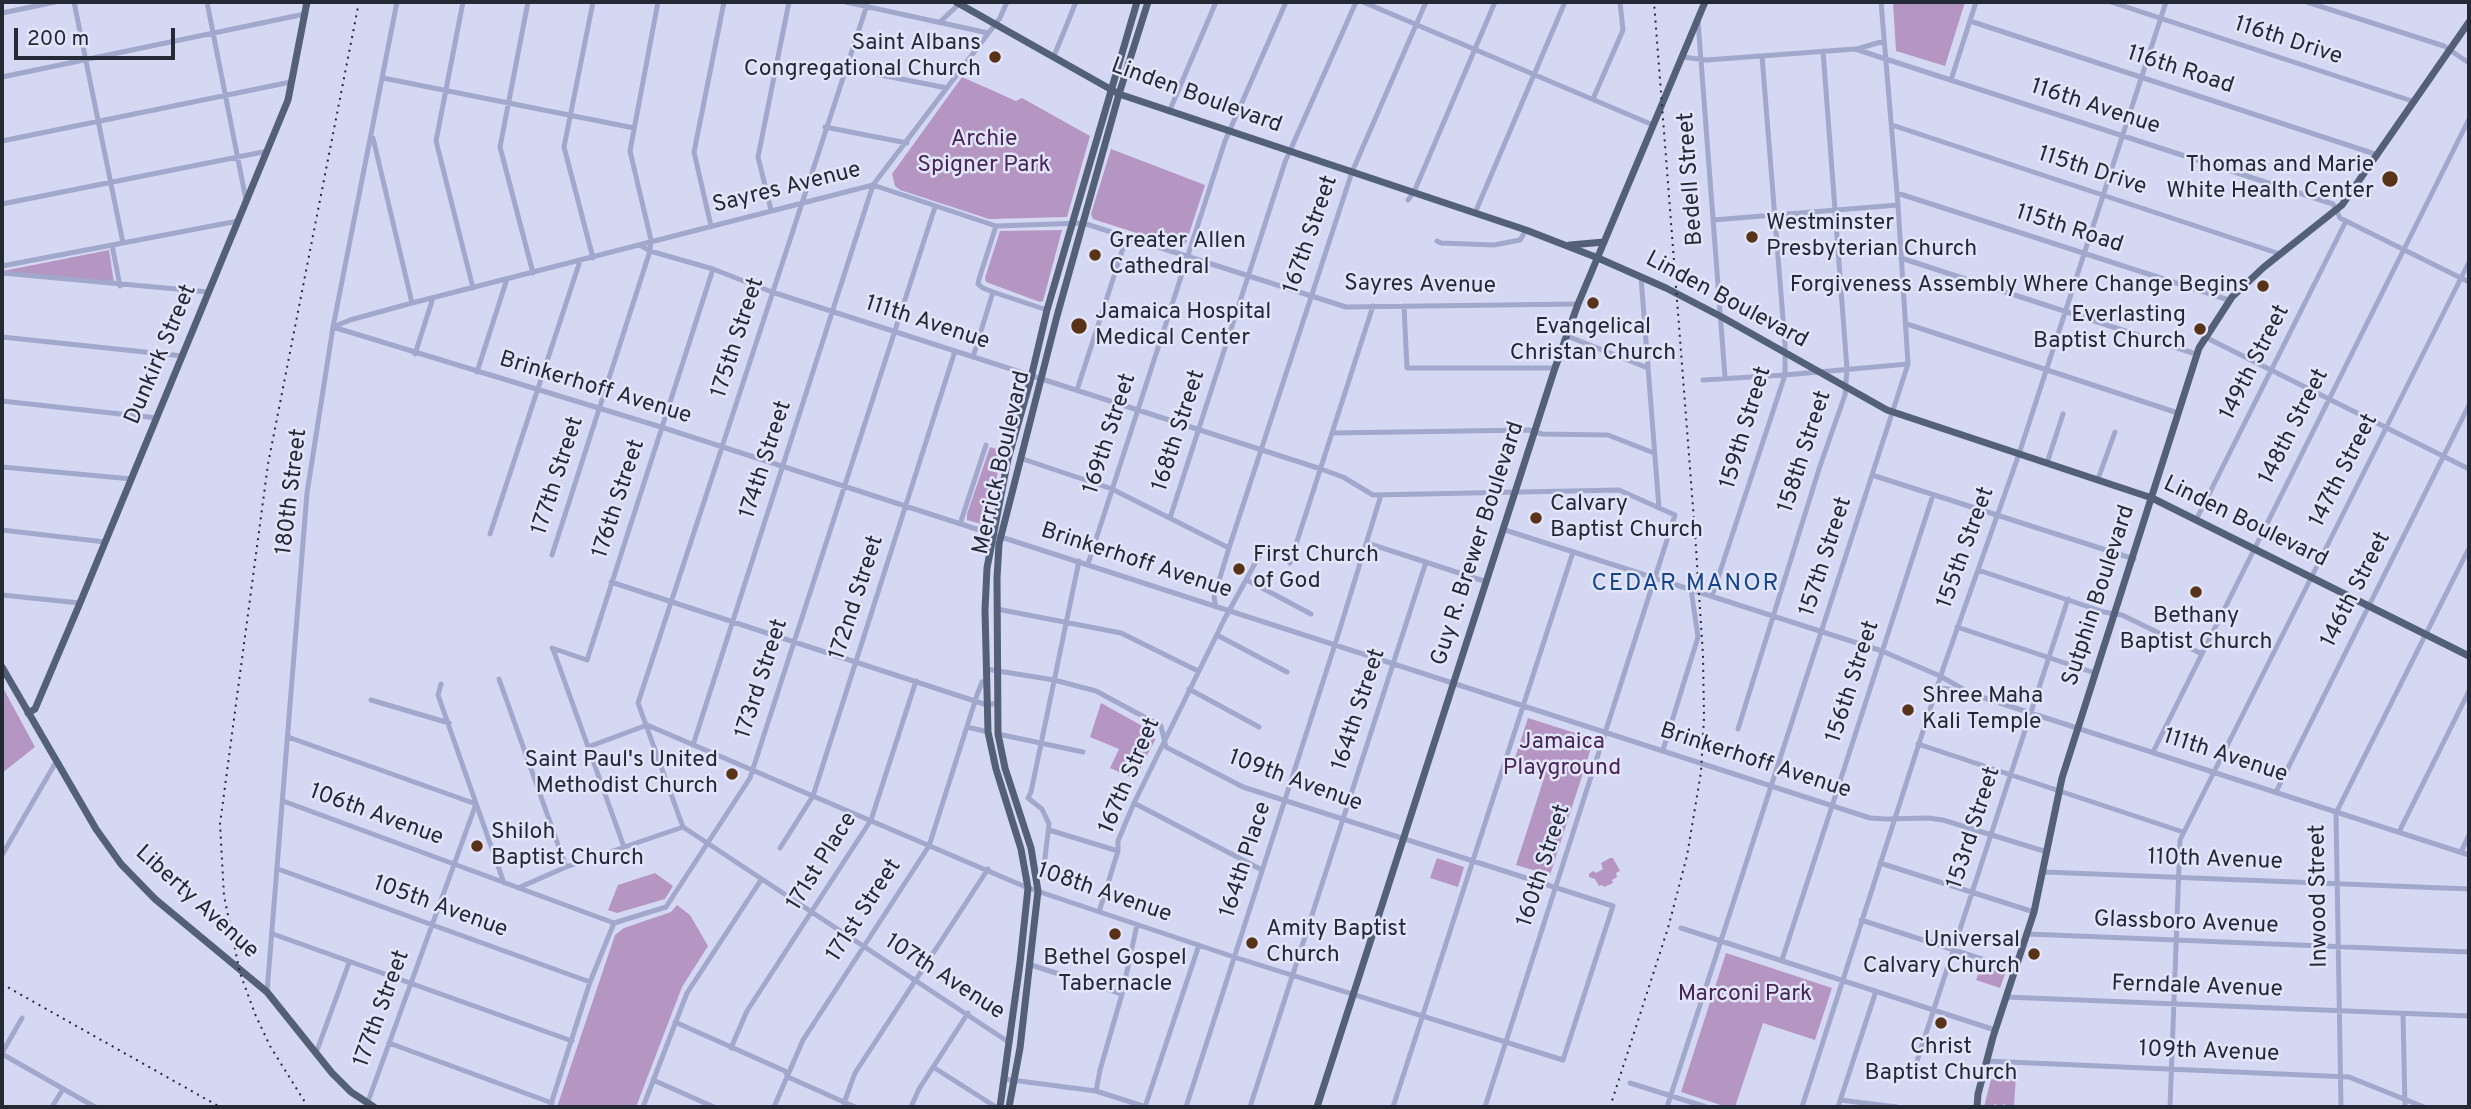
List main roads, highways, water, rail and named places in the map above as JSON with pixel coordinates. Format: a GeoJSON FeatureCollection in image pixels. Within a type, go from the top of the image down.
{"type":"FeatureCollection","features":[{"type":"Feature","properties":{"kind":"main road","name":"Dunkirk Street"},"geometry":{"type":"LineString","coordinates":[[28,713],[35,709],[268,151],[288,100],[307,2]]}},
{"type":"Feature","properties":{"kind":"main road","name":"Merrick Boulevard"},"geometry":{"type":"LineString","coordinates":[[998,1107],[1010,1043],[1028,888],[1021,849],[996,769],[988,733],[987,578],[1008,459],[1047,310],[1137,2]]}},
{"type":"Feature","properties":{"kind":"main road","name":"Merrick Boulevard"},"geometry":{"type":"LineString","coordinates":[[1009,1107],[1031,965],[1038,891],[1031,848],[1015,801],[998,734],[996,536],[1042,379],[1119,94],[1148,2]]}},
{"type":"Feature","properties":{"kind":"main road","name":"Guy R. Brewer Boulevard"},"geometry":{"type":"LineString","coordinates":[[1317,1107],[1555,368],[1578,304],[1705,2]]}},
{"type":"Feature","properties":{"kind":"main road","name":"Linden Boulevard"},"geometry":{"type":"LineString","coordinates":[[958,3],[1119,94],[1527,230],[1598,258],[1720,316],[1892,412],[2152,498],[2469,656]]}},
{"type":"Feature","properties":{"kind":"main road","name":"Sutphin Boulevard"},"geometry":{"type":"LineString","coordinates":[[1977,1107],[1995,1030],[2034,912],[2059,790],[2077,728],[2134,559],[2196,354],[2229,300],[2280,254],[2336,211],[2378,155],[2469,22]]}},
{"type":"Feature","properties":{"kind":"main road"},"geometry":{"type":"LineString","coordinates":[[1566,246],[1604,242]]}},
{"type":"Feature","properties":{"kind":"main road","name":"Liberty Avenue"},"geometry":{"type":"LineString","coordinates":[[2,667],[101,837],[127,872],[155,900],[267,992],[341,1083],[369,1106]]}},
{"type":"Feature","properties":{"kind":"railway"},"geometry":{"type":"LineString","coordinates":[[308,1107],[270,1046],[240,973],[224,896],[220,824],[268,464],[359,2]]}},
{"type":"Feature","properties":{"kind":"railway"},"geometry":{"type":"LineString","coordinates":[[1610,1107],[1668,928],[1687,856],[1701,772],[1704,718],[1695,533],[1654,2]]}},
{"type":"Feature","properties":{"kind":"railway"},"geometry":{"type":"LineString","coordinates":[[2,984],[220,1107]]}},
{"type":"Feature","properties":{"kind":"place","name":"Saint Albans Congregational Church"},"geometry":{"type":"Point","coordinates":[995,57]}},
{"type":"Feature","properties":{"kind":"place","name":"Thomas and Marie White Health Center"},"geometry":{"type":"Point","coordinates":[2390,179]}},
{"type":"Feature","properties":{"kind":"place","name":"Westminster Presbyterian Church"},"geometry":{"type":"Point","coordinates":[1752,237]}},
{"type":"Feature","properties":{"kind":"place","name":"Greater Allen Cathedral"},"geometry":{"type":"Point","coordinates":[1095,255]}},
{"type":"Feature","properties":{"kind":"place","name":"Forgiveness Assembly Where Change Begins"},"geometry":{"type":"Point","coordinates":[2263,286]}},
{"type":"Feature","properties":{"kind":"place","name":"Evangelical Christan Church"},"geometry":{"type":"Point","coordinates":[1593,303]}},
{"type":"Feature","properties":{"kind":"place","name":"Jamaica Hospital Medical Center"},"geometry":{"type":"Point","coordinates":[1079,326]}},
{"type":"Feature","properties":{"kind":"place","name":"Everlasting Baptist Church"},"geometry":{"type":"Point","coordinates":[2200,329]}},
{"type":"Feature","properties":{"kind":"place","name":"Calvary Baptist Church"},"geometry":{"type":"Point","coordinates":[1536,518]}},
{"type":"Feature","properties":{"kind":"place","name":"First Church of God"},"geometry":{"type":"Point","coordinates":[1239,569]}},
{"type":"Feature","properties":{"kind":"place","name":"Bethany Baptist Church"},"geometry":{"type":"Point","coordinates":[2196,592]}},
{"type":"Feature","properties":{"kind":"place","name":"Shree Maha Kali Temple"},"geometry":{"type":"Point","coordinates":[1908,710]}},
{"type":"Feature","properties":{"kind":"place","name":"Saint Paul's United Methodist Church"},"geometry":{"type":"Point","coordinates":[732,774]}},
{"type":"Feature","properties":{"kind":"place","name":"Shiloh Baptist Church"},"geometry":{"type":"Point","coordinates":[477,846]}},
{"type":"Feature","properties":{"kind":"place","name":"Bethel Gospel Tabernacle"},"geometry":{"type":"Point","coordinates":[1115,934]}},
{"type":"Feature","properties":{"kind":"place","name":"Amity Baptist Church"},"geometry":{"type":"Point","coordinates":[1252,943]}},
{"type":"Feature","properties":{"kind":"place","name":"Universal Calvary Church"},"geometry":{"type":"Point","coordinates":[2034,954]}},
{"type":"Feature","properties":{"kind":"place","name":"Christ Baptist Church"},"geometry":{"type":"Point","coordinates":[1941,1023]}},
{"type":"Feature","properties":{"kind":"district","name":"CEDAR MANOR"},"geometry":{"type":"Point","coordinates":[1686,585]}},
{"type":"Feature","properties":{"kind":"park label","name":"Archie Spigner Park"},"geometry":{"type":"Point","coordinates":[984,153]}},
{"type":"Feature","properties":{"kind":"park label","name":"Jamaica Playground"},"geometry":{"type":"Point","coordinates":[1562,756]}},
{"type":"Feature","properties":{"kind":"park label","name":"Marconi Park"},"geometry":{"type":"Point","coordinates":[1745,995]}}]}
